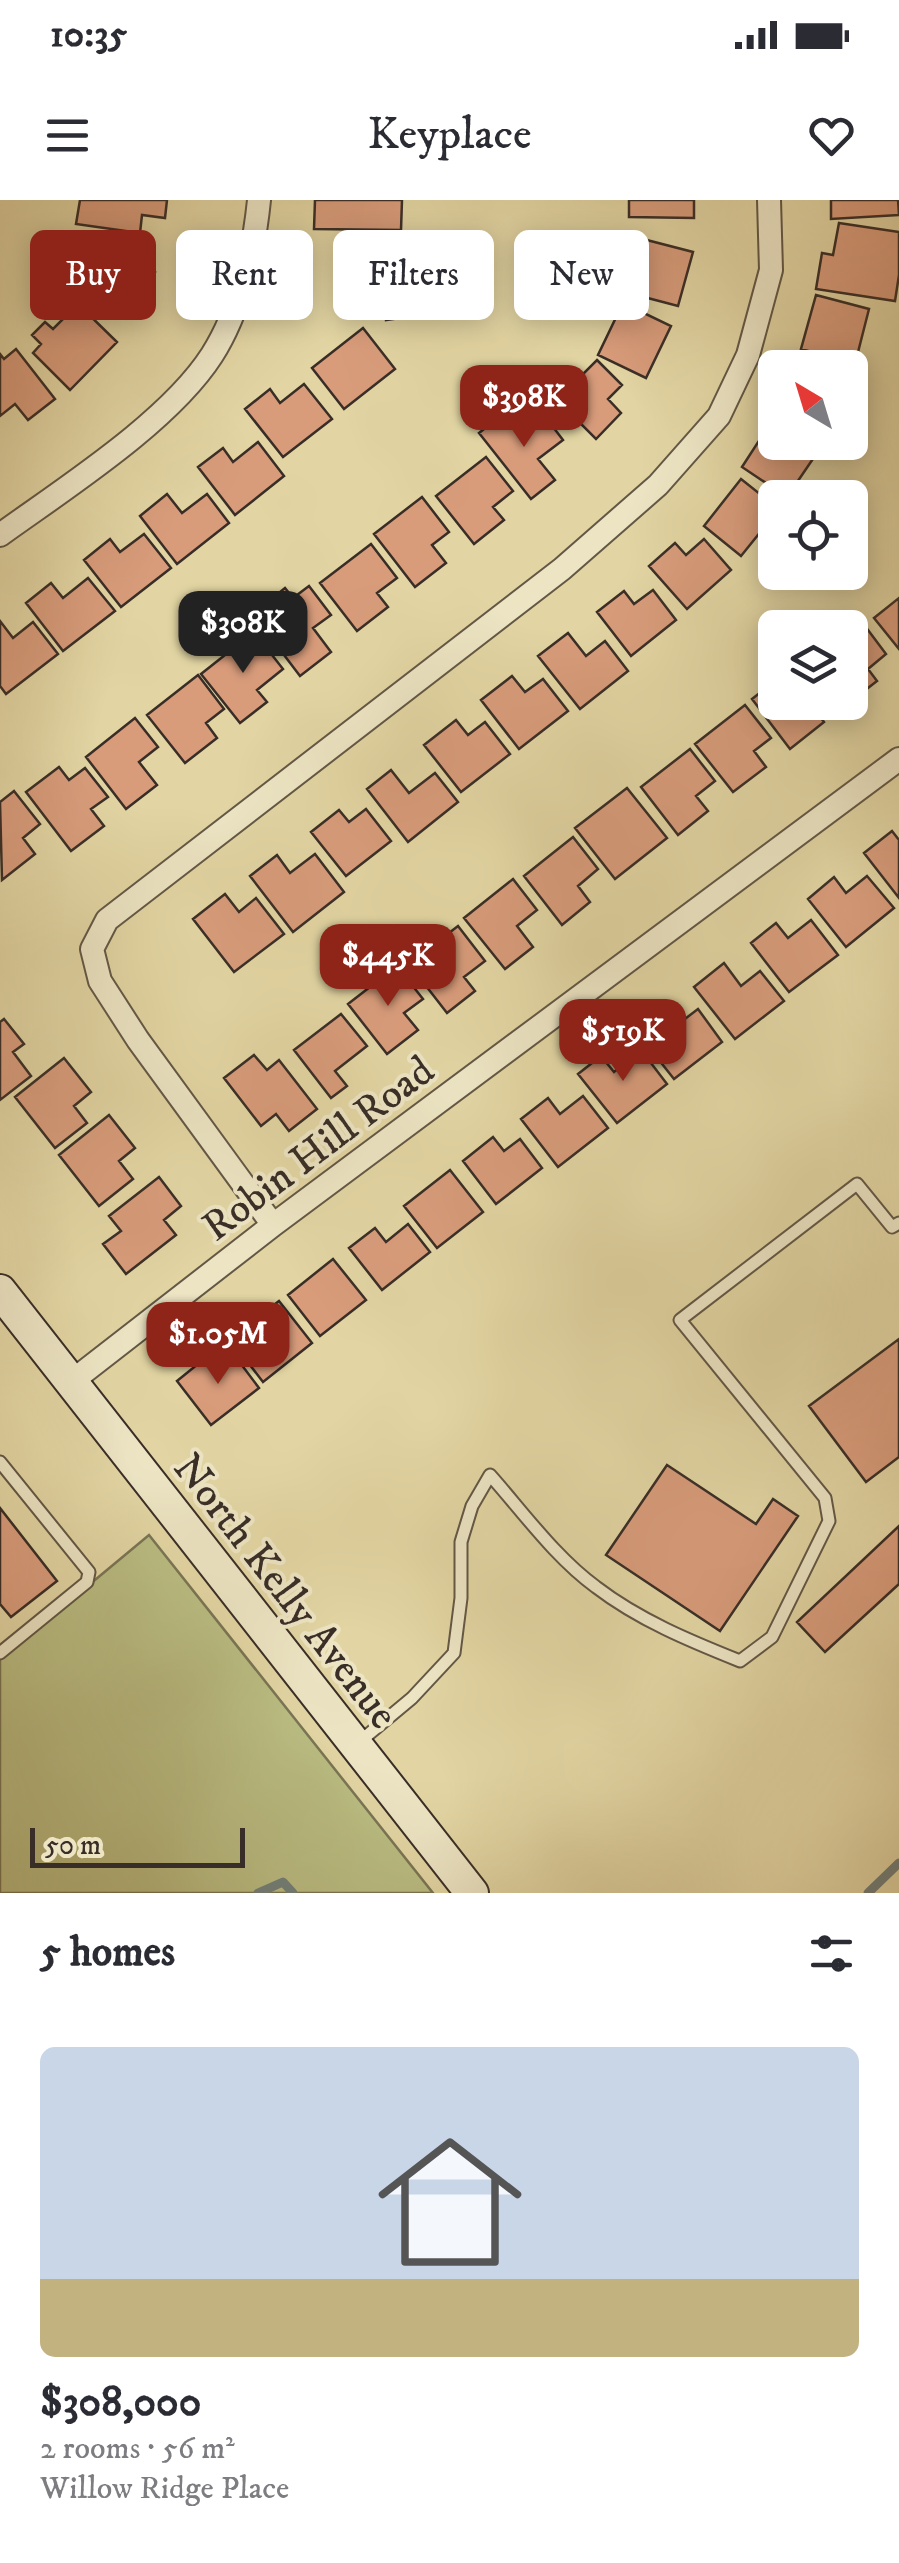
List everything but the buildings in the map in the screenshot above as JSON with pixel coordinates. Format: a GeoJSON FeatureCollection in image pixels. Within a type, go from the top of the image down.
{"type":"FeatureCollection","features":[{"type":"Feature","properties":{"kind":"main road","name":"North Kelly Avenue"},"geometry":{"type":"LineString","coordinates":[[0,1291],[472,1893]]}},
{"type":"Feature","properties":{"kind":"street"},"geometry":{"type":"LineString","coordinates":[[0,535],[116,451],[181,392],[212,355],[240,294],[259,200]]}},
{"type":"Feature","properties":{"kind":"street"},"geometry":{"type":"LineString","coordinates":[[273,1225],[138,1040],[100,981],[92,949],[107,920],[562,569],[658,485],[719,416],[748,355],[771,270],[769,200]]}},
{"type":"Feature","properties":{"kind":"street","name":"Robin Hill Road"},"geometry":{"type":"LineString","coordinates":[[71,1382],[273,1225],[899,759]]}},
{"type":"Feature","properties":{"kind":"lane"},"geometry":{"type":"LineString","coordinates":[[355,1745],[412,1698],[454,1653],[461,1598],[460,1542],[472,1506],[490,1475],[594,1586],[668,1631],[740,1661],[772,1637],[830,1521],[825,1498],[680,1320],[857,1184],[892,1228],[899,1223]]}},
{"type":"Feature","properties":{"kind":"lane"},"geometry":{"type":"LineString","coordinates":[[0,1462],[89,1572],[87,1582],[0,1653]]}},
{"type":"Feature","properties":{"kind":"green space"},"geometry":{"type":"Polygon","coordinates":[[[149,1535],[433,1893],[0,1893],[0,1659],[149,1535]]]}},
{"type":"Feature","properties":{"kind":"waterway"},"geometry":{"type":"LineString","coordinates":[[868,1893],[899,1863]]}},
{"type":"Feature","properties":{"kind":"waterway"},"geometry":{"type":"LineString","coordinates":[[258,1893],[283,1882],[293,1893]]}}]}
